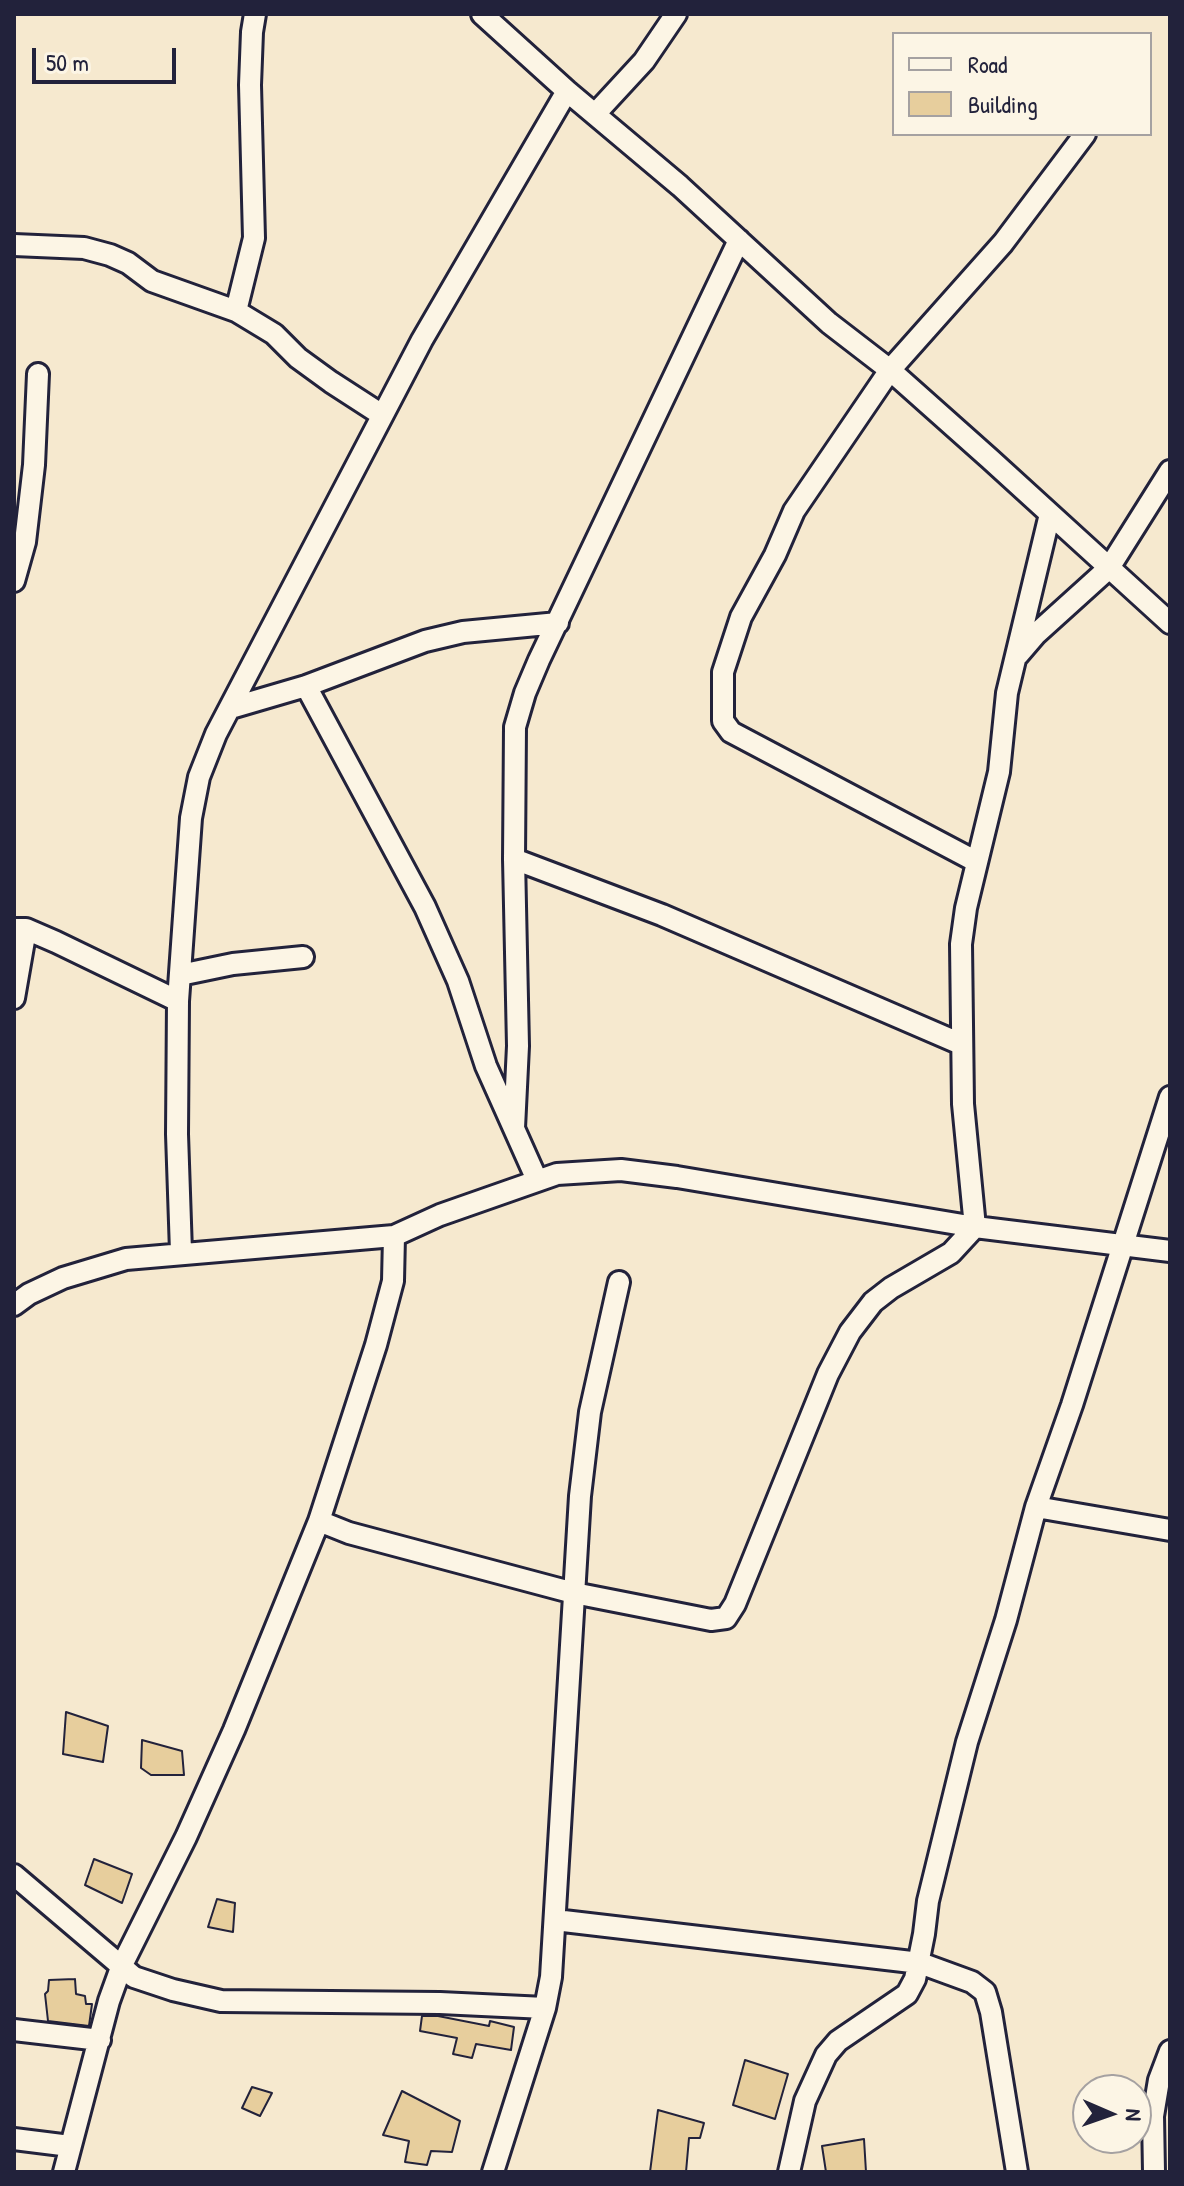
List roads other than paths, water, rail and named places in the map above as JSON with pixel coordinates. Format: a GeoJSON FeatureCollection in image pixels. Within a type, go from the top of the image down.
{"type":"FeatureCollection","features":[{"type":"Feature","properties":{"kind":"street"},"geometry":{"type":"LineString","coordinates":[[236,311],[254,238],[250,85],[255,14]]}},
{"type":"Feature","properties":{"kind":"street"},"geometry":{"type":"LineString","coordinates":[[482,14],[829,323],[890,370],[1170,623]]}},
{"type":"Feature","properties":{"kind":"street"},"geometry":{"type":"LineString","coordinates":[[596,113],[644,61],[676,14]]}},
{"type":"Feature","properties":{"kind":"street"},"geometry":{"type":"LineString","coordinates":[[181,1252],[177,1134],[178,1001],[191,818],[203,766],[382,415],[567,91]]}},
{"type":"Feature","properties":{"kind":"street"},"geometry":{"type":"LineString","coordinates":[[977,862],[731,732],[723,721],[723,672],[741,617],[775,555],[794,511],[890,370],[1003,243],[1083,136]]}},
{"type":"Feature","properties":{"kind":"street"},"geometry":{"type":"LineString","coordinates":[[514,1128],[518,1046],[515,727],[525,693],[605,517],[739,240]]}},
{"type":"Feature","properties":{"kind":"street"},"geometry":{"type":"LineString","coordinates":[[14,245],[84,248],[110,255],[128,263],[152,281],[236,311],[274,334],[298,358],[382,415]]}},
{"type":"Feature","properties":{"kind":"street"},"geometry":{"type":"LineString","coordinates":[[14,581],[25,542],[34,465],[38,374]]}},
{"type":"Feature","properties":{"kind":"street"},"geometry":{"type":"LineString","coordinates":[[14,414],[36,416]]}},
{"type":"Feature","properties":{"kind":"street"},"geometry":{"type":"LineString","coordinates":[[1016,658],[1036,634],[1109,568],[1170,471]]}},
{"type":"Feature","properties":{"kind":"street"},"geometry":{"type":"LineString","coordinates":[[319,1521],[349,1533],[574,1593],[711,1620],[726,1618],[735,1604],[828,1374],[850,1332],[873,1302],[951,1253],[975,1227],[963,1104],[961,944],[966,908],[999,772],[1007,693],[1050,514]]}},
{"type":"Feature","properties":{"kind":"street"},"geometry":{"type":"LineString","coordinates":[[231,708],[306,686],[425,641],[463,632],[558,623]]}},
{"type":"Feature","properties":{"kind":"street"},"geometry":{"type":"LineString","coordinates":[[306,686],[425,907],[458,981],[486,1066],[537,1180]]}},
{"type":"Feature","properties":{"kind":"street"},"geometry":{"type":"LineString","coordinates":[[514,859],[662,915],[961,1044]]}},
{"type":"Feature","properties":{"kind":"street"},"geometry":{"type":"LineString","coordinates":[[14,998],[20,929],[178,1001]]}},
{"type":"Feature","properties":{"kind":"street"},"geometry":{"type":"LineString","coordinates":[[180,975],[233,964],[303,957]]}},
{"type":"Feature","properties":{"kind":"street"},"geometry":{"type":"LineString","coordinates":[[789,2172],[805,2101],[826,2055],[838,2041],[907,1994],[920,1963],[928,1901],[942,1837],[1036,1507],[1072,1405],[1170,1097]]}},
{"type":"Feature","properties":{"kind":"street"},"geometry":{"type":"LineString","coordinates":[[14,1305],[29,1294],[91,1268],[126,1259],[394,1236],[440,1215],[537,1180],[576,1172],[621,1170],[647,1173],[975,1227],[1170,1251]]}},
{"type":"Feature","properties":{"kind":"street"},"geometry":{"type":"LineString","coordinates":[[64,2172],[122,1965],[228,1744],[319,1521],[376,1345],[393,1281],[394,1236]]}},
{"type":"Feature","properties":{"kind":"street"},"geometry":{"type":"LineString","coordinates":[[493,2172],[545,2008],[555,1920],[574,1555],[590,1412],[619,1282]]}},
{"type":"Feature","properties":{"kind":"street"},"geometry":{"type":"LineString","coordinates":[[1036,1507],[1170,1530]]}},
{"type":"Feature","properties":{"kind":"street"},"geometry":{"type":"LineString","coordinates":[[14,1875],[143,1981],[221,2001],[440,2003],[545,2008]]}},
{"type":"Feature","properties":{"kind":"street"},"geometry":{"type":"LineString","coordinates":[[555,1920],[920,1963],[972,1982],[985,1992],[991,2012],[1017,2172]]}},
{"type":"Feature","properties":{"kind":"street"},"geometry":{"type":"LineString","coordinates":[[14,2030],[100,2040]]}},
{"type":"Feature","properties":{"kind":"street"},"geometry":{"type":"LineString","coordinates":[[1154,2172],[1153,2116],[1159,2080],[1170,2051]]}},
{"type":"Feature","properties":{"kind":"street"},"geometry":{"type":"LineString","coordinates":[[14,2139],[70,2146]]}}]}
